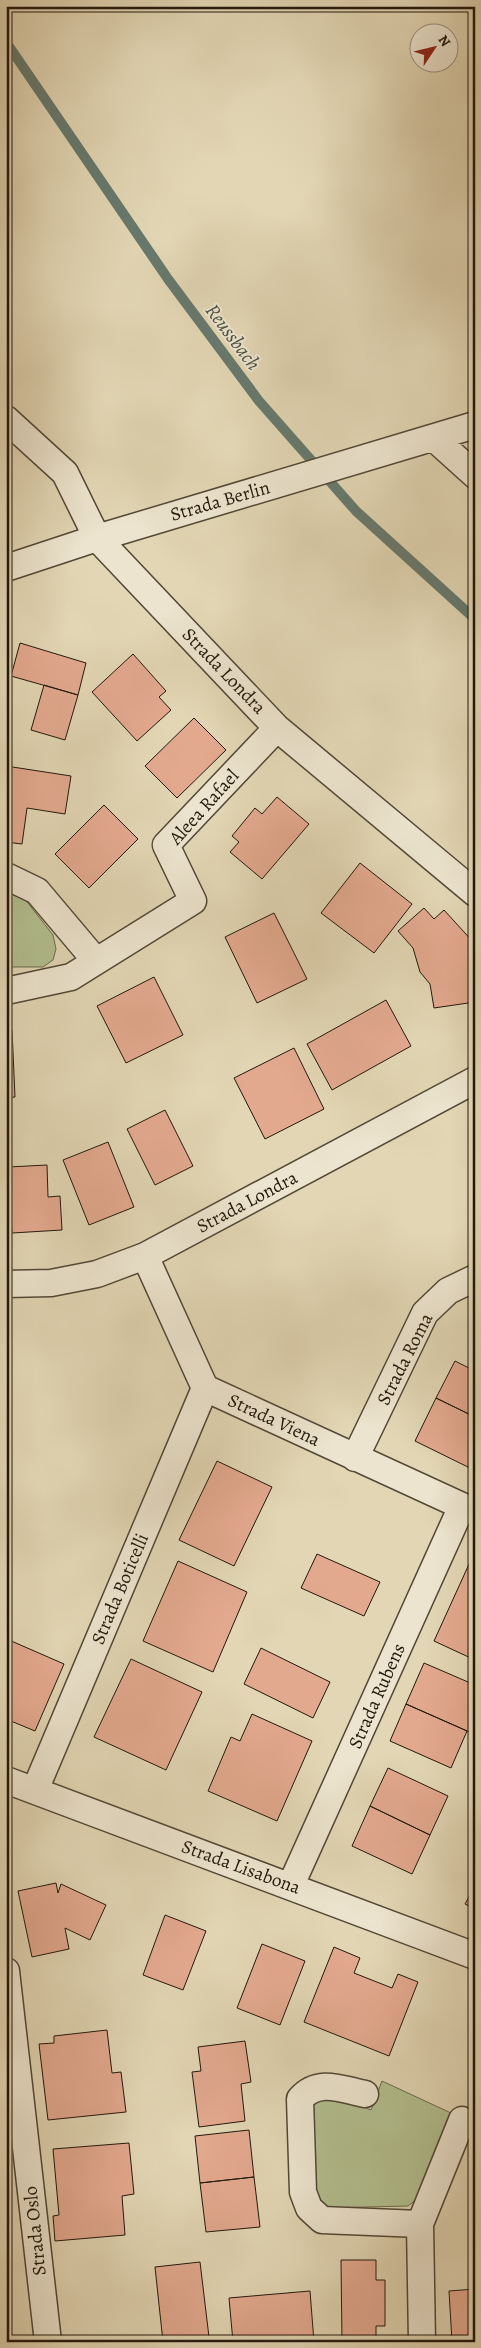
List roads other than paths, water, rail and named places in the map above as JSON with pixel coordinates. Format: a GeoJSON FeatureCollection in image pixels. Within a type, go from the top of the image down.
{"type":"FeatureCollection","features":[{"type":"Feature","properties":{"kind":"street","name":"Strada Londra"},"geometry":{"type":"LineString","coordinates":[[6,419],[64,473],[97,538],[277,728],[475,893]]}},
{"type":"Feature","properties":{"kind":"street","name":"Strada Berlin"},"geometry":{"type":"LineString","coordinates":[[6,568],[97,538],[435,439],[475,425]]}},
{"type":"Feature","properties":{"kind":"street"},"geometry":{"type":"LineString","coordinates":[[435,439],[475,476]]}},
{"type":"Feature","properties":{"kind":"street","name":"Aleea Rafael"},"geometry":{"type":"LineString","coordinates":[[6,991],[10,992],[71,977],[193,901],[166,845],[277,728]]}},
{"type":"Feature","properties":{"kind":"street"},"geometry":{"type":"LineString","coordinates":[[6,876],[38,891],[96,961]]}},
{"type":"Feature","properties":{"kind":"street","name":"Strada Londra"},"geometry":{"type":"LineString","coordinates":[[6,1284],[50,1284],[97,1274],[144,1256],[475,1080]]}},
{"type":"Feature","properties":{"kind":"street","name":"Strada Viena"},"geometry":{"type":"LineString","coordinates":[[144,1256],[205,1388],[468,1509]]}},
{"type":"Feature","properties":{"kind":"street","name":"Strada Roma"},"geometry":{"type":"LineString","coordinates":[[355,1458],[425,1313],[448,1291],[475,1278]]}},
{"type":"Feature","properties":{"kind":"street","name":"Strada Boticelli"},"geometry":{"type":"LineString","coordinates":[[35,1790],[205,1388]]}},
{"type":"Feature","properties":{"kind":"street","name":"Strada Rubens"},"geometry":{"type":"LineString","coordinates":[[291,1886],[468,1509]]}},
{"type":"Feature","properties":{"kind":"street","name":"Strada Lisabona"},"geometry":{"type":"LineString","coordinates":[[6,1780],[475,1956]]}},
{"type":"Feature","properties":{"kind":"street","name":"Strada Oslo"},"geometry":{"type":"LineString","coordinates":[[6,1971],[48,2342]]}},
{"type":"Feature","properties":{"kind":"street"},"geometry":{"type":"LineString","coordinates":[[365,2094],[322,2086],[308,2090],[300,2099],[303,2192],[309,2208],[322,2220],[420,2224]]}},
{"type":"Feature","properties":{"kind":"street"},"geometry":{"type":"LineString","coordinates":[[422,2342],[420,2224],[462,2120]]}},
{"type":"Feature","properties":{"kind":"waterway","name":"Reussbach"},"geometry":{"type":"LineString","coordinates":[[6,42],[168,279],[259,401],[356,511],[475,619]]}}]}
